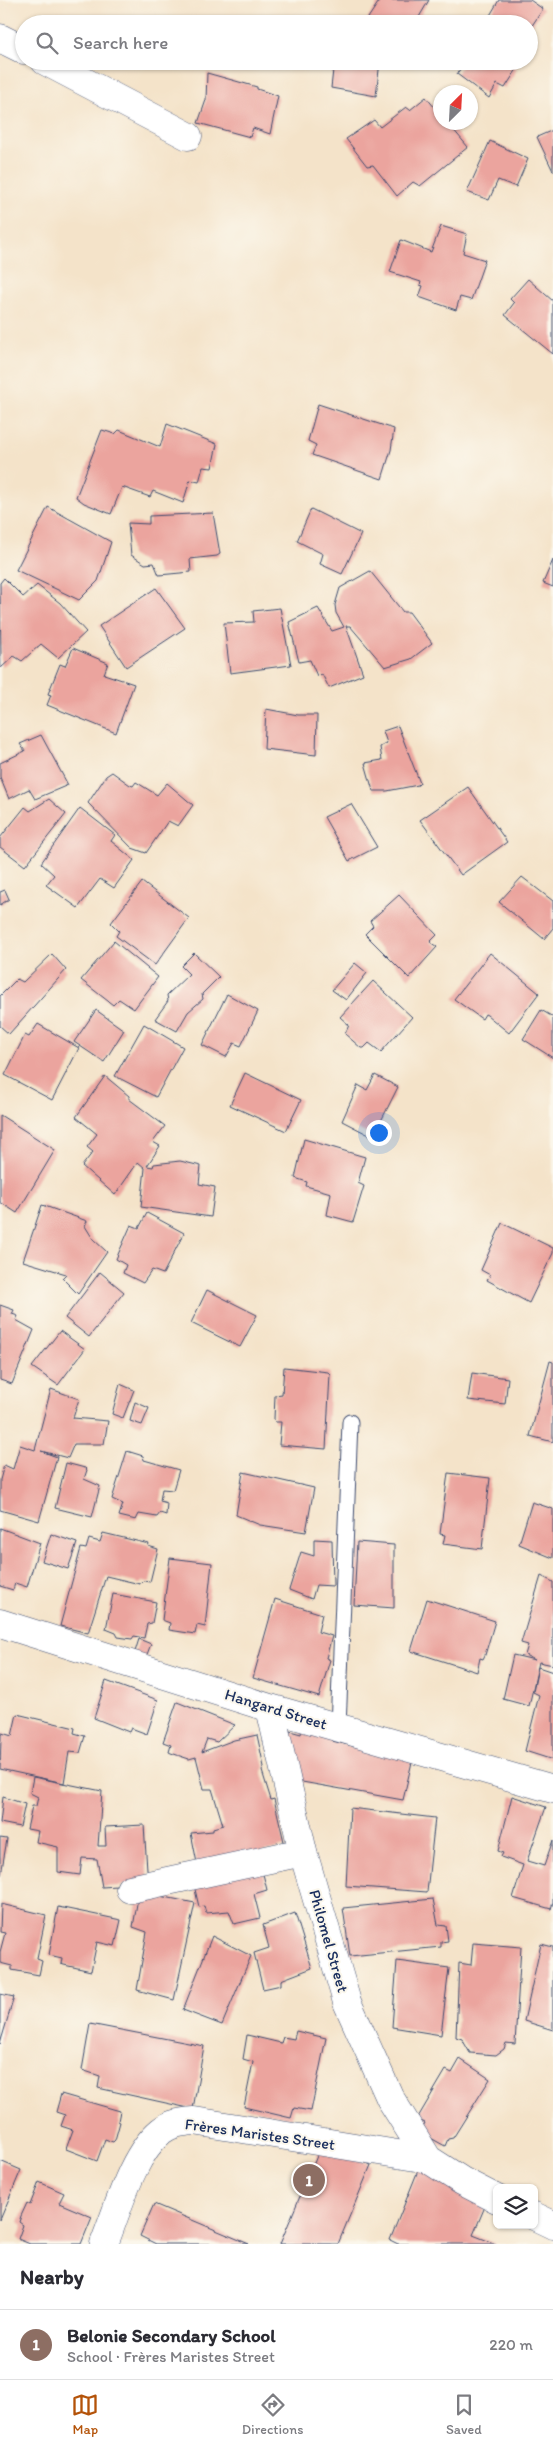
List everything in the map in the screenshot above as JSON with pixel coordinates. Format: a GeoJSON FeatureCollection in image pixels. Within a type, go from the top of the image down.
{"type":"FeatureCollection","features":[{"type":"Feature","properties":{"kind":"street"},"geometry":{"type":"LineString","coordinates":[[0,38],[15,46]]}},
{"type":"Feature","properties":{"kind":"street"},"geometry":{"type":"LineString","coordinates":[[62,70],[188,136]]}},
{"type":"Feature","properties":{"kind":"street","name":"Hangard Street"},"geometry":{"type":"LineString","coordinates":[[0,1623],[270,1708],[553,1789]]}},
{"type":"Feature","properties":{"kind":"street","name":"Philomel Street"},"geometry":{"type":"LineString","coordinates":[[270,1708],[303,1852],[347,2002],[390,2098],[428,2159]]}},
{"type":"Feature","properties":{"kind":"street"},"geometry":{"type":"LineString","coordinates":[[130,1889],[303,1852]]}},
{"type":"Feature","properties":{"kind":"street","name":"Frères Maristes Street"},"geometry":{"type":"LineString","coordinates":[[104,2244],[145,2150],[162,2130],[178,2123],[194,2121],[428,2159]]}},
{"type":"Feature","properties":{"kind":"street"},"geometry":{"type":"LineString","coordinates":[[428,2159],[462,2182],[493,2197]]}},
{"type":"Feature","properties":{"kind":"street"},"geometry":{"type":"LineString","coordinates":[[538,2218],[553,2225]]}},
{"type":"Feature","properties":{"kind":"lane"},"geometry":{"type":"LineString","coordinates":[[338,1728],[350,1422]]}},
{"type":"Feature","properties":{"kind":"building"},"geometry":{"type":"Polygon","coordinates":[[[380,0],[429,0],[420,15],[370,15],[380,0]]]}},
{"type":"Feature","properties":{"kind":"building"},"geometry":{"type":"Polygon","coordinates":[[[499,0],[530,0],[543,9],[538,16],[490,15],[499,0]]]}},
{"type":"Feature","properties":{"kind":"building"},"geometry":{"type":"Polygon","coordinates":[[[333,70],[379,70],[376,96],[331,88],[333,70]]]}},
{"type":"Feature","properties":{"kind":"building"},"geometry":{"type":"Polygon","coordinates":[[[459,70],[516,70],[505,88],[497,84],[489,98],[478,90],[478,85],[472,85],[457,74],[459,70]]]}},
{"type":"Feature","properties":{"kind":"building"},"geometry":{"type":"Polygon","coordinates":[[[207,73],[257,87],[257,89],[278,96],[270,134],[253,128],[250,137],[198,123],[206,100],[207,73]]]}},
{"type":"Feature","properties":{"kind":"building"},"geometry":{"type":"Polygon","coordinates":[[[426,97],[433,106],[433,130],[454,130],[468,147],[420,186],[413,182],[397,196],[373,165],[367,166],[346,139],[374,120],[380,127],[406,107],[410,110],[426,97]]]}},
{"type":"Feature","properties":{"kind":"building"},"geometry":{"type":"Polygon","coordinates":[[[553,130],[553,171],[537,137],[553,130]]]}},
{"type":"Feature","properties":{"kind":"building"},"geometry":{"type":"Polygon","coordinates":[[[490,141],[528,159],[516,187],[498,180],[489,200],[467,192],[490,141]]]}},
{"type":"Feature","properties":{"kind":"building"},"geometry":{"type":"Polygon","coordinates":[[[441,226],[467,234],[463,253],[485,260],[471,300],[460,297],[456,310],[419,297],[423,286],[420,285],[421,282],[390,272],[401,240],[431,252],[441,226]]]}},
{"type":"Feature","properties":{"kind":"building"},"geometry":{"type":"Polygon","coordinates":[[[528,279],[553,301],[553,354],[505,315],[514,303],[510,299],[528,279]]]}},
{"type":"Feature","properties":{"kind":"building"},"geometry":{"type":"Polygon","coordinates":[[[318,404],[394,429],[391,450],[382,479],[312,455],[316,445],[308,441],[318,404]]]}},
{"type":"Feature","properties":{"kind":"building"},"geometry":{"type":"Polygon","coordinates":[[[167,424],[217,444],[212,468],[203,467],[199,482],[190,480],[183,503],[153,491],[150,497],[122,487],[111,514],[84,503],[76,497],[102,430],[115,434],[119,430],[160,447],[167,424]]]}},
{"type":"Feature","properties":{"kind":"building"},"geometry":{"type":"Polygon","coordinates":[[[48,507],[111,542],[98,581],[79,600],[16,570],[48,507]]]}},
{"type":"Feature","properties":{"kind":"building"},"geometry":{"type":"Polygon","coordinates":[[[311,509],[361,534],[342,574],[320,564],[323,554],[297,541],[311,509]]]}},
{"type":"Feature","properties":{"kind":"building"},"geometry":{"type":"Polygon","coordinates":[[[213,513],[220,554],[190,559],[191,572],[159,575],[154,563],[145,564],[131,555],[128,523],[149,524],[149,516],[213,513]]]}},
{"type":"Feature","properties":{"kind":"building"},"geometry":{"type":"Polygon","coordinates":[[[553,560],[553,587],[543,583],[553,560]]]}},
{"type":"Feature","properties":{"kind":"building"},"geometry":{"type":"Polygon","coordinates":[[[370,571],[403,612],[409,612],[432,643],[411,659],[385,667],[350,626],[346,626],[363,674],[329,688],[322,674],[317,676],[310,660],[299,662],[289,622],[318,608],[332,631],[344,627],[336,613],[335,605],[340,588],[370,571]]]}},
{"type":"Feature","properties":{"kind":"building"},"geometry":{"type":"Polygon","coordinates":[[[4,578],[23,597],[37,585],[60,603],[86,632],[58,658],[41,644],[22,661],[14,656],[1,668],[0,583],[4,578]]]}},
{"type":"Feature","properties":{"kind":"building"},"geometry":{"type":"Polygon","coordinates":[[[156,588],[185,628],[126,667],[99,626],[156,588]]]}},
{"type":"Feature","properties":{"kind":"building"},"geometry":{"type":"Polygon","coordinates":[[[280,608],[291,665],[230,673],[224,623],[254,622],[253,611],[280,608]]]}},
{"type":"Feature","properties":{"kind":"building"},"geometry":{"type":"Polygon","coordinates":[[[73,648],[108,663],[104,674],[134,684],[116,733],[47,705],[51,695],[48,694],[60,664],[65,666],[73,648]]]}},
{"type":"Feature","properties":{"kind":"building"},"geometry":{"type":"Polygon","coordinates":[[[266,709],[298,715],[317,715],[316,755],[264,749],[266,709]]]}},
{"type":"Feature","properties":{"kind":"building"},"geometry":{"type":"Polygon","coordinates":[[[398,726],[420,783],[387,791],[373,791],[365,763],[382,760],[380,747],[387,743],[383,731],[398,726]]]}},
{"type":"Feature","properties":{"kind":"building"},"geometry":{"type":"Polygon","coordinates":[[[41,735],[68,785],[35,799],[29,789],[9,799],[0,777],[0,763],[25,751],[20,744],[41,735]]]}},
{"type":"Feature","properties":{"kind":"building"},"geometry":{"type":"Polygon","coordinates":[[[112,772],[130,785],[133,786],[136,782],[157,795],[167,783],[193,805],[178,826],[168,821],[146,853],[132,848],[88,803],[106,776],[112,772]]]}},
{"type":"Feature","properties":{"kind":"building"},"geometry":{"type":"Polygon","coordinates":[[[468,787],[507,842],[461,875],[420,820],[468,787]]]}},
{"type":"Feature","properties":{"kind":"building"},"geometry":{"type":"Polygon","coordinates":[[[49,799],[66,814],[25,866],[0,847],[0,838],[25,807],[30,811],[49,799]]]}},
{"type":"Feature","properties":{"kind":"building"},"geometry":{"type":"Polygon","coordinates":[[[351,804],[377,847],[349,861],[324,817],[351,804]]]}},
{"type":"Feature","properties":{"kind":"building"},"geometry":{"type":"Polygon","coordinates":[[[80,808],[115,835],[111,841],[134,860],[114,888],[100,879],[78,908],[46,885],[54,875],[41,863],[80,808]]]}},
{"type":"Feature","properties":{"kind":"building"},"geometry":{"type":"Polygon","coordinates":[[[522,877],[553,901],[553,928],[544,939],[499,902],[522,877]]]}},
{"type":"Feature","properties":{"kind":"building"},"geometry":{"type":"Polygon","coordinates":[[[142,882],[189,918],[155,965],[116,936],[119,931],[111,923],[142,882]]]}},
{"type":"Feature","properties":{"kind":"building"},"geometry":{"type":"Polygon","coordinates":[[[5,890],[9,899],[0,905],[0,892],[5,890]]]}},
{"type":"Feature","properties":{"kind":"building"},"geometry":{"type":"Polygon","coordinates":[[[399,895],[437,935],[430,942],[437,947],[409,978],[365,934],[373,926],[370,921],[399,895]]]}},
{"type":"Feature","properties":{"kind":"building"},"geometry":{"type":"Polygon","coordinates":[[[114,941],[158,977],[134,1009],[119,999],[113,1005],[81,980],[114,941]]]}},
{"type":"Feature","properties":{"kind":"building"},"geometry":{"type":"Polygon","coordinates":[[[194,953],[219,977],[202,994],[203,999],[188,1012],[177,1031],[155,1019],[168,1001],[167,995],[189,974],[181,966],[194,953]]]}},
{"type":"Feature","properties":{"kind":"building"},"geometry":{"type":"Polygon","coordinates":[[[490,953],[539,993],[509,1033],[487,1015],[485,1014],[482,1019],[454,999],[490,953]]]}},
{"type":"Feature","properties":{"kind":"building"},"geometry":{"type":"Polygon","coordinates":[[[52,954],[66,970],[9,1034],[0,1026],[0,996],[17,979],[23,982],[52,954]]]}},
{"type":"Feature","properties":{"kind":"building"},"geometry":{"type":"Polygon","coordinates":[[[355,963],[367,973],[346,1000],[332,990],[355,963]]]}},
{"type":"Feature","properties":{"kind":"building"},"geometry":{"type":"Polygon","coordinates":[[[373,981],[412,1017],[381,1052],[369,1043],[364,1048],[361,1048],[345,1034],[349,1025],[340,1017],[373,981]]]}},
{"type":"Feature","properties":{"kind":"building"},"geometry":{"type":"Polygon","coordinates":[[[227,994],[258,1011],[241,1046],[234,1043],[226,1057],[202,1045],[227,994]]]}},
{"type":"Feature","properties":{"kind":"building"},"geometry":{"type":"Polygon","coordinates":[[[96,1010],[124,1030],[104,1062],[74,1042],[96,1010]]]}},
{"type":"Feature","properties":{"kind":"building"},"geometry":{"type":"Polygon","coordinates":[[[541,1010],[553,1017],[553,1058],[523,1039],[541,1010]]]}},
{"type":"Feature","properties":{"kind":"building"},"geometry":{"type":"Polygon","coordinates":[[[38,1024],[79,1048],[52,1100],[5,1075],[25,1035],[29,1037],[38,1024]]]}},
{"type":"Feature","properties":{"kind":"building"},"geometry":{"type":"Polygon","coordinates":[[[144,1024],[183,1047],[156,1097],[115,1076],[144,1024]]]}},
{"type":"Feature","properties":{"kind":"building"},"geometry":{"type":"Polygon","coordinates":[[[245,1073],[301,1100],[286,1131],[230,1105],[245,1073]]]}},
{"type":"Feature","properties":{"kind":"building"},"geometry":{"type":"Polygon","coordinates":[[[375,1075],[398,1087],[373,1137],[342,1121],[358,1085],[367,1090],[375,1075]]]}},
{"type":"Feature","properties":{"kind":"building"},"geometry":{"type":"Polygon","coordinates":[[[105,1076],[129,1096],[129,1099],[165,1126],[153,1142],[160,1146],[147,1166],[153,1167],[154,1164],[180,1161],[201,1166],[199,1184],[215,1187],[211,1217],[141,1207],[145,1168],[138,1162],[115,1195],[82,1166],[93,1152],[87,1147],[97,1134],[76,1117],[105,1076]]]}},
{"type":"Feature","properties":{"kind":"building"},"geometry":{"type":"Polygon","coordinates":[[[0,1115],[55,1150],[17,1213],[0,1202],[0,1115]]]}},
{"type":"Feature","properties":{"kind":"building"},"geometry":{"type":"Polygon","coordinates":[[[304,1139],[365,1157],[358,1183],[364,1186],[353,1222],[327,1215],[331,1193],[306,1186],[307,1182],[295,1178],[304,1139]]]}},
{"type":"Feature","properties":{"kind":"building"},"geometry":{"type":"Polygon","coordinates":[[[42,1205],[87,1221],[85,1226],[93,1239],[107,1252],[78,1294],[62,1278],[66,1274],[23,1261],[42,1205]]]}},
{"type":"Feature","properties":{"kind":"building"},"geometry":{"type":"Polygon","coordinates":[[[147,1213],[184,1233],[163,1274],[152,1270],[143,1283],[123,1273],[126,1265],[116,1259],[131,1225],[139,1228],[147,1213]]]}},
{"type":"Feature","properties":{"kind":"building"},"geometry":{"type":"Polygon","coordinates":[[[502,1223],[553,1248],[553,1253],[529,1303],[487,1280],[490,1275],[481,1270],[502,1223]]]}},
{"type":"Feature","properties":{"kind":"building"},"geometry":{"type":"Polygon","coordinates":[[[100,1272],[124,1292],[89,1337],[65,1318],[100,1272]]]}},
{"type":"Feature","properties":{"kind":"building"},"geometry":{"type":"Polygon","coordinates":[[[207,1290],[257,1315],[240,1347],[191,1323],[207,1290]]]}},
{"type":"Feature","properties":{"kind":"building"},"geometry":{"type":"Polygon","coordinates":[[[0,1305],[14,1310],[12,1314],[18,1316],[16,1320],[34,1330],[12,1384],[0,1380],[0,1305]]]}},
{"type":"Feature","properties":{"kind":"building"},"geometry":{"type":"Polygon","coordinates":[[[60,1331],[85,1349],[58,1385],[32,1367],[60,1331]]]}},
{"type":"Feature","properties":{"kind":"building"},"geometry":{"type":"Polygon","coordinates":[[[550,1361],[553,1362],[553,1442],[530,1436],[550,1361]]]}},
{"type":"Feature","properties":{"kind":"building"},"geometry":{"type":"Polygon","coordinates":[[[284,1367],[328,1372],[330,1374],[326,1449],[279,1445],[281,1422],[275,1422],[274,1419],[275,1395],[282,1394],[284,1367]]]}},
{"type":"Feature","properties":{"kind":"building"},"geometry":{"type":"Polygon","coordinates":[[[472,1373],[508,1378],[505,1404],[468,1400],[472,1373]]]}},
{"type":"Feature","properties":{"kind":"building"},"geometry":{"type":"Polygon","coordinates":[[[120,1384],[134,1390],[123,1418],[112,1414],[120,1384]]]}},
{"type":"Feature","properties":{"kind":"building"},"geometry":{"type":"Polygon","coordinates":[[[51,1389],[79,1399],[73,1418],[108,1421],[104,1444],[74,1444],[68,1458],[41,1451],[57,1457],[39,1521],[0,1510],[0,1480],[4,1465],[13,1469],[20,1445],[35,1450],[51,1389]]]}},
{"type":"Feature","properties":{"kind":"building"},"geometry":{"type":"Polygon","coordinates":[[[135,1402],[149,1408],[142,1425],[130,1421],[135,1402]]]}},
{"type":"Feature","properties":{"kind":"building"},"geometry":{"type":"Polygon","coordinates":[[[127,1451],[143,1456],[144,1460],[179,1470],[173,1490],[162,1489],[160,1501],[167,1503],[166,1515],[160,1513],[157,1517],[139,1514],[136,1520],[119,1516],[123,1504],[112,1499],[127,1451]]]}},
{"type":"Feature","properties":{"kind":"building"},"geometry":{"type":"Polygon","coordinates":[[[66,1463],[85,1468],[87,1470],[84,1479],[100,1486],[92,1517],[55,1508],[66,1463]]]}},
{"type":"Feature","properties":{"kind":"building"},"geometry":{"type":"Polygon","coordinates":[[[243,1472],[314,1488],[306,1532],[260,1525],[236,1515],[243,1472]]]}},
{"type":"Feature","properties":{"kind":"building"},"geometry":{"type":"Polygon","coordinates":[[[448,1473],[490,1478],[482,1549],[443,1544],[445,1535],[440,1534],[448,1473]]]}},
{"type":"Feature","properties":{"kind":"building"},"geometry":{"type":"Polygon","coordinates":[[[532,1502],[553,1509],[553,1558],[519,1544],[532,1502]]]}},
{"type":"Feature","properties":{"kind":"building"},"geometry":{"type":"Polygon","coordinates":[[[0,1528],[40,1543],[27,1587],[15,1583],[13,1590],[0,1586],[0,1528]]]}},
{"type":"Feature","properties":{"kind":"building"},"geometry":{"type":"Polygon","coordinates":[[[103,1533],[149,1544],[148,1546],[158,1549],[150,1582],[143,1581],[140,1584],[106,1576],[88,1633],[60,1626],[81,1548],[86,1549],[89,1539],[100,1542],[103,1533]]]}},
{"type":"Feature","properties":{"kind":"building"},"geometry":{"type":"Polygon","coordinates":[[[51,1534],[77,1543],[68,1569],[42,1561],[51,1534]]]}},
{"type":"Feature","properties":{"kind":"building"},"geometry":{"type":"Polygon","coordinates":[[[314,1539],[332,1540],[333,1586],[316,1585],[312,1599],[289,1590],[301,1552],[314,1556],[314,1539]]]}},
{"type":"Feature","properties":{"kind":"building"},"geometry":{"type":"Polygon","coordinates":[[[357,1542],[394,1545],[394,1608],[354,1605],[357,1542]]]}},
{"type":"Feature","properties":{"kind":"building"},"geometry":{"type":"Polygon","coordinates":[[[170,1558],[212,1563],[205,1627],[197,1625],[195,1634],[169,1630],[170,1623],[162,1620],[170,1558]]]}},
{"type":"Feature","properties":{"kind":"building"},"geometry":{"type":"Polygon","coordinates":[[[541,1576],[553,1582],[553,1665],[539,1662],[529,1706],[503,1699],[513,1655],[535,1660],[525,1655],[528,1645],[521,1643],[541,1576]]]}},
{"type":"Feature","properties":{"kind":"building"},"geometry":{"type":"Polygon","coordinates":[[[113,1594],[156,1602],[152,1623],[147,1624],[144,1638],[134,1636],[132,1639],[118,1637],[116,1633],[106,1629],[113,1594]]]}},
{"type":"Feature","properties":{"kind":"building"},"geometry":{"type":"Polygon","coordinates":[[[275,1599],[322,1614],[318,1632],[332,1636],[326,1658],[330,1660],[319,1697],[253,1678],[275,1599]]]}},
{"type":"Feature","properties":{"kind":"building"},"geometry":{"type":"Polygon","coordinates":[[[427,1599],[495,1621],[485,1655],[483,1659],[480,1658],[477,1672],[411,1651],[427,1599]]]}},
{"type":"Feature","properties":{"kind":"building"},"geometry":{"type":"Polygon","coordinates":[[[139,1639],[151,1644],[146,1657],[134,1655],[139,1639]]]}},
{"type":"Feature","properties":{"kind":"building"},"geometry":{"type":"Polygon","coordinates":[[[538,1667],[553,1672],[553,1760],[525,1751],[539,1695],[533,1692],[538,1667]]]}},
{"type":"Feature","properties":{"kind":"building"},"geometry":{"type":"Polygon","coordinates":[[[106,1681],[158,1700],[147,1734],[131,1728],[129,1732],[94,1718],[106,1681]]]}},
{"type":"Feature","properties":{"kind":"building"},"geometry":{"type":"Polygon","coordinates":[[[177,1702],[235,1725],[217,1742],[207,1739],[202,1752],[234,1740],[257,1735],[264,1767],[262,1771],[271,1800],[274,1799],[285,1846],[198,1868],[191,1833],[213,1831],[213,1828],[223,1825],[212,1789],[204,1789],[196,1757],[189,1759],[171,1753],[169,1752],[171,1745],[163,1742],[177,1702]]]}},
{"type":"Feature","properties":{"kind":"building"},"geometry":{"type":"Polygon","coordinates":[[[17,1714],[75,1728],[74,1733],[85,1736],[80,1753],[69,1752],[64,1783],[0,1769],[1,1735],[2,1733],[12,1736],[17,1714]]]}},
{"type":"Feature","properties":{"kind":"building"},"geometry":{"type":"Polygon","coordinates":[[[302,1728],[331,1735],[332,1741],[410,1760],[412,1762],[403,1800],[291,1780],[283,1764],[290,1731],[301,1734],[302,1728]]]}},
{"type":"Feature","properties":{"kind":"building"},"geometry":{"type":"Polygon","coordinates":[[[33,1777],[102,1791],[98,1846],[106,1846],[105,1827],[144,1825],[148,1884],[102,1887],[97,1859],[82,1858],[80,1875],[58,1872],[58,1847],[36,1842],[38,1831],[27,1829],[32,1806],[36,1806],[38,1797],[30,1793],[33,1777]]]}},
{"type":"Feature","properties":{"kind":"building"},"geometry":{"type":"Polygon","coordinates":[[[512,1796],[546,1807],[527,1861],[544,1866],[553,1840],[553,1902],[551,1909],[513,1898],[523,1865],[501,1857],[503,1853],[498,1851],[512,1796]]]}},
{"type":"Feature","properties":{"kind":"building"},"geometry":{"type":"Polygon","coordinates":[[[3,1797],[25,1804],[20,1827],[0,1823],[3,1797]]]}},
{"type":"Feature","properties":{"kind":"building"},"geometry":{"type":"Polygon","coordinates":[[[350,1808],[435,1818],[427,1892],[346,1886],[350,1808]]]}},
{"type":"Feature","properties":{"kind":"building"},"geometry":{"type":"Polygon","coordinates":[[[0,1838],[7,1839],[1,1875],[0,1875],[0,1838]]]}},
{"type":"Feature","properties":{"kind":"building"},"geometry":{"type":"Polygon","coordinates":[[[260,1862],[267,1890],[254,1894],[260,1918],[234,1924],[229,1911],[206,1913],[204,1906],[199,1907],[192,1876],[260,1862]]]}},
{"type":"Feature","properties":{"kind":"building"},"geometry":{"type":"Polygon","coordinates":[[[139,1892],[195,1903],[174,2000],[137,1990],[147,1932],[133,1927],[139,1892]]]}},
{"type":"Feature","properties":{"kind":"building"},"geometry":{"type":"Polygon","coordinates":[[[433,1899],[438,1925],[446,1926],[448,1941],[441,1942],[441,1947],[350,1956],[343,1908],[433,1899]]]}},
{"type":"Feature","properties":{"kind":"building"},"geometry":{"type":"Polygon","coordinates":[[[1,1904],[46,1915],[37,1959],[42,1961],[39,1975],[12,1970],[12,1966],[0,1963],[0,1952],[5,1933],[0,1932],[1,1904]]]}},
{"type":"Feature","properties":{"kind":"building"},"geometry":{"type":"Polygon","coordinates":[[[58,1907],[121,1920],[115,1946],[97,1942],[91,1971],[61,1964],[62,1958],[49,1955],[58,1907]]]}},
{"type":"Feature","properties":{"kind":"building"},"geometry":{"type":"Polygon","coordinates":[[[295,1913],[312,1968],[281,1980],[281,1985],[263,1989],[254,1953],[269,1948],[263,1925],[295,1913]]]}},
{"type":"Feature","properties":{"kind":"building"},"geometry":{"type":"Polygon","coordinates":[[[212,1936],[251,1956],[222,2025],[183,2010],[212,1936]]]}},
{"type":"Feature","properties":{"kind":"building"},"geometry":{"type":"Polygon","coordinates":[[[473,1943],[521,1947],[515,2044],[506,2043],[504,2049],[496,2055],[470,2053],[462,2039],[456,2037],[459,1963],[471,1965],[473,1943]]]}},
{"type":"Feature","properties":{"kind":"building"},"geometry":{"type":"Polygon","coordinates":[[[541,1944],[553,1947],[553,2030],[524,2021],[541,1944]]]}},
{"type":"Feature","properties":{"kind":"building"},"geometry":{"type":"Polygon","coordinates":[[[397,1961],[449,1968],[441,2035],[392,2027],[397,1961]]]}},
{"type":"Feature","properties":{"kind":"building"},"geometry":{"type":"Polygon","coordinates":[[[0,1994],[14,1997],[0,2044],[0,1994]]]}},
{"type":"Feature","properties":{"kind":"building"},"geometry":{"type":"Polygon","coordinates":[[[90,2024],[204,2046],[193,2109],[98,2088],[100,2076],[82,2070],[90,2024]]]}},
{"type":"Feature","properties":{"kind":"building"},"geometry":{"type":"Polygon","coordinates":[[[296,2031],[326,2038],[311,2111],[294,2108],[291,2118],[244,2107],[253,2062],[243,2059],[247,2035],[281,2043],[283,2037],[294,2039],[296,2031]]]}},
{"type":"Feature","properties":{"kind":"building"},"geometry":{"type":"Polygon","coordinates":[[[460,2059],[490,2079],[453,2138],[448,2139],[445,2146],[420,2132],[425,2123],[417,2119],[446,2070],[452,2073],[460,2059]]]}},
{"type":"Feature","properties":{"kind":"building"},"geometry":{"type":"Polygon","coordinates":[[[61,2094],[120,2111],[118,2121],[120,2122],[115,2140],[113,2142],[105,2139],[97,2161],[66,2149],[73,2130],[61,2126],[65,2115],[56,2112],[61,2094]]]}},
{"type":"Feature","properties":{"kind":"building"},"geometry":{"type":"Polygon","coordinates":[[[322,2144],[371,2165],[338,2244],[280,2244],[322,2144]]]}},
{"type":"Feature","properties":{"kind":"building"},"geometry":{"type":"Polygon","coordinates":[[[0,2161],[21,2170],[0,2220],[0,2161]]]}},
{"type":"Feature","properties":{"kind":"building"},"geometry":{"type":"Polygon","coordinates":[[[419,2168],[489,2197],[473,2235],[496,2244],[398,2244],[390,2240],[419,2168]]]}},
{"type":"Feature","properties":{"kind":"building"},"geometry":{"type":"Polygon","coordinates":[[[39,2182],[64,2193],[59,2203],[92,2217],[81,2244],[30,2244],[18,2239],[23,2225],[19,2222],[21,2216],[27,2203],[30,2205],[39,2182]]]}},
{"type":"Feature","properties":{"kind":"building"},"geometry":{"type":"Polygon","coordinates":[[[154,2204],[249,2244],[156,2244],[140,2236],[154,2204]]]}},
{"type":"Feature","properties":{"kind":"place","name":"Belonie Secondary School"},"geometry":{"type":"Point","coordinates":[309,2180]}}]}
